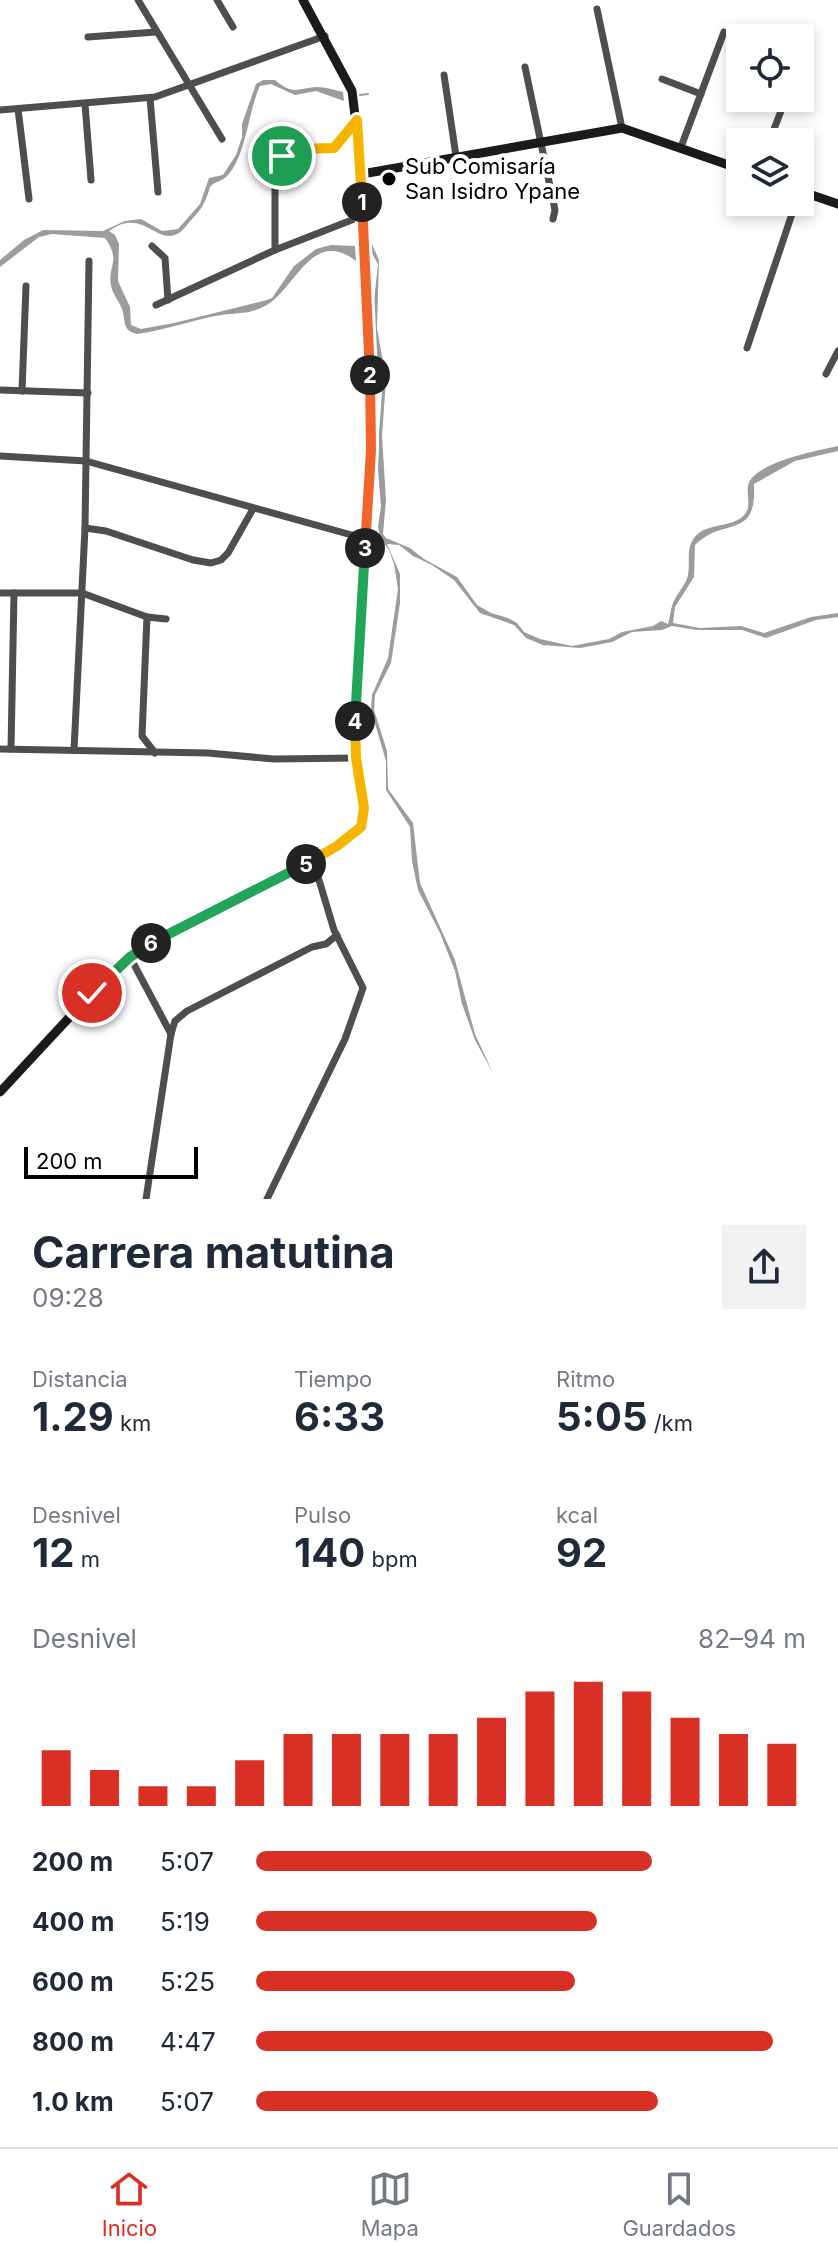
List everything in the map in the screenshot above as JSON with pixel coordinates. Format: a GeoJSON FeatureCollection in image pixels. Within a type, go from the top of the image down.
{"type":"FeatureCollection","features":[{"type":"Feature","properties":{"kind":"main road"},"geometry":{"type":"LineString","coordinates":[[0,1092],[92,993],[130,957],[167,934],[313,860],[361,827],[363,797],[356,758],[355,713],[371,450],[362,174],[357,120],[348,79],[303,0]]}},
{"type":"Feature","properties":{"kind":"main road"},"geometry":{"type":"LineString","coordinates":[[362,174],[622,128],[726,164]]}},
{"type":"Feature","properties":{"kind":"main road"},"geometry":{"type":"LineString","coordinates":[[814,196],[838,204]]}},
{"type":"Feature","properties":{"kind":"street"},"geometry":{"type":"LineString","coordinates":[[138,0],[222,139]]}},
{"type":"Feature","properties":{"kind":"street"},"geometry":{"type":"LineString","coordinates":[[217,0],[233,27]]}},
{"type":"Feature","properties":{"kind":"street"},"geometry":{"type":"LineString","coordinates":[[597,9],[622,128]]}},
{"type":"Feature","properties":{"kind":"street"},"geometry":{"type":"LineString","coordinates":[[88,37],[156,32]]}},
{"type":"Feature","properties":{"kind":"street"},"geometry":{"type":"LineString","coordinates":[[681,147],[724,32]]}},
{"type":"Feature","properties":{"kind":"street"},"geometry":{"type":"LineString","coordinates":[[0,110],[150,98],[325,36]]}},
{"type":"Feature","properties":{"kind":"street"},"geometry":{"type":"LineString","coordinates":[[525,67],[555,210],[553,219]]}},
{"type":"Feature","properties":{"kind":"street"},"geometry":{"type":"LineString","coordinates":[[444,75],[456,156]]}},
{"type":"Feature","properties":{"kind":"street"},"geometry":{"type":"LineString","coordinates":[[662,79],[701,94]]}},
{"type":"Feature","properties":{"kind":"street"},"geometry":{"type":"LineString","coordinates":[[150,98],[158,192]]}},
{"type":"Feature","properties":{"kind":"street"},"geometry":{"type":"LineString","coordinates":[[85,104],[91,180]]}},
{"type":"Feature","properties":{"kind":"street"},"geometry":{"type":"LineString","coordinates":[[18,109],[29,199]]}},
{"type":"Feature","properties":{"kind":"street"},"geometry":{"type":"LineString","coordinates":[[275,250],[277,160],[299,149],[334,148],[357,120]]}},
{"type":"Feature","properties":{"kind":"street"},"geometry":{"type":"LineString","coordinates":[[156,305],[275,250],[362,216]]}},
{"type":"Feature","properties":{"kind":"street"},"geometry":{"type":"LineString","coordinates":[[747,348],[791,216]]}},
{"type":"Feature","properties":{"kind":"street"},"geometry":{"type":"LineString","coordinates":[[152,246],[165,258],[168,300]]}},
{"type":"Feature","properties":{"kind":"street"},"geometry":{"type":"LineString","coordinates":[[74,750],[85,528],[89,261]]}},
{"type":"Feature","properties":{"kind":"street"},"geometry":{"type":"LineString","coordinates":[[22,391],[26,286]]}},
{"type":"Feature","properties":{"kind":"street"},"geometry":{"type":"LineString","coordinates":[[826,374],[838,351]]}},
{"type":"Feature","properties":{"kind":"street"},"geometry":{"type":"LineString","coordinates":[[0,390],[88,393]]}},
{"type":"Feature","properties":{"kind":"street"},"geometry":{"type":"LineString","coordinates":[[0,456],[86,461],[366,539]]}},
{"type":"Feature","properties":{"kind":"street"},"geometry":{"type":"LineString","coordinates":[[85,528],[106,531],[211,563],[221,560],[228,553],[253,509]]}},
{"type":"Feature","properties":{"kind":"street"},"geometry":{"type":"LineString","coordinates":[[0,593],[82,593],[147,617],[166,619]]}},
{"type":"Feature","properties":{"kind":"street"},"geometry":{"type":"LineString","coordinates":[[11,749],[14,593]]}},
{"type":"Feature","properties":{"kind":"street"},"geometry":{"type":"LineString","coordinates":[[147,617],[142,736],[155,753]]}},
{"type":"Feature","properties":{"kind":"street"},"geometry":{"type":"LineString","coordinates":[[0,749],[208,753],[274,759],[356,758]]}},
{"type":"Feature","properties":{"kind":"street"},"geometry":{"type":"LineString","coordinates":[[267,1199],[345,1039],[363,988],[337,935],[313,860]]}},
{"type":"Feature","properties":{"kind":"street"},"geometry":{"type":"LineString","coordinates":[[146,1199],[175,1021],[187,1011],[312,947],[326,944],[337,935]]}},
{"type":"Feature","properties":{"kind":"street"},"geometry":{"type":"LineString","coordinates":[[130,957],[171,1034]]}},
{"type":"Feature","properties":{"kind":"shaded area"},"geometry":{"type":"Polygon","coordinates":[[[263,80],[275,80],[291,90],[320,87],[343,92],[344,101],[316,91],[295,95],[271,84],[260,86],[233,169],[210,187],[201,208],[183,230],[171,236],[131,223],[121,224],[109,231],[119,244],[118,281],[130,307],[131,325],[141,329],[174,323],[272,298],[294,266],[316,249],[331,245],[355,246],[356,261],[340,252],[327,251],[315,256],[274,300],[258,309],[137,334],[127,328],[112,289],[113,253],[105,238],[52,234],[39,237],[0,267],[0,260],[24,240],[43,230],[103,231],[125,221],[141,219],[162,231],[178,229],[200,204],[209,178],[223,175],[236,155],[242,137],[242,124],[256,84],[263,80]]]}},
{"type":"Feature","properties":{"kind":"shaded area"},"geometry":{"type":"Polygon","coordinates":[[[369,186],[371,242],[379,260],[377,328],[386,379],[382,436],[386,500],[383,534],[457,577],[477,605],[517,623],[524,632],[572,646],[609,639],[661,621],[668,624],[673,602],[687,579],[689,549],[694,538],[704,530],[735,521],[745,514],[749,483],[758,472],[792,457],[838,446],[838,451],[795,461],[754,484],[754,502],[744,521],[706,536],[695,545],[694,577],[675,607],[673,623],[700,628],[741,626],[764,633],[811,617],[838,613],[838,617],[816,620],[766,638],[742,630],[697,630],[672,626],[662,630],[632,632],[612,642],[580,648],[543,645],[526,638],[514,625],[480,613],[454,580],[399,545],[387,544],[400,574],[400,603],[391,663],[375,695],[374,710],[387,751],[388,789],[413,823],[420,883],[455,960],[475,1034],[493,1073],[475,1040],[462,1004],[455,971],[418,890],[410,827],[386,790],[386,761],[371,710],[372,695],[388,658],[398,589],[394,564],[380,538],[378,527],[381,506],[377,459],[382,393],[372,319],[378,264],[368,246],[369,186]]]}},
{"type":"Feature","properties":{"kind":"waterway"},"geometry":{"type":"LineString","coordinates":[[360,95],[368,94]]}},
{"type":"Feature","properties":{"kind":"place","name":"Sub Comisaría San Isidro Ypane"},"geometry":{"type":"Point","coordinates":[389,179]}},
{"type":"Feature","properties":{"kind":"route"},"geometry":{"type":"LineString","coordinates":[[92,993],[140,949],[313,860],[356,833],[363,819],[355,713],[371,450],[362,174],[357,120],[334,148],[299,149],[282,156]]}}]}
